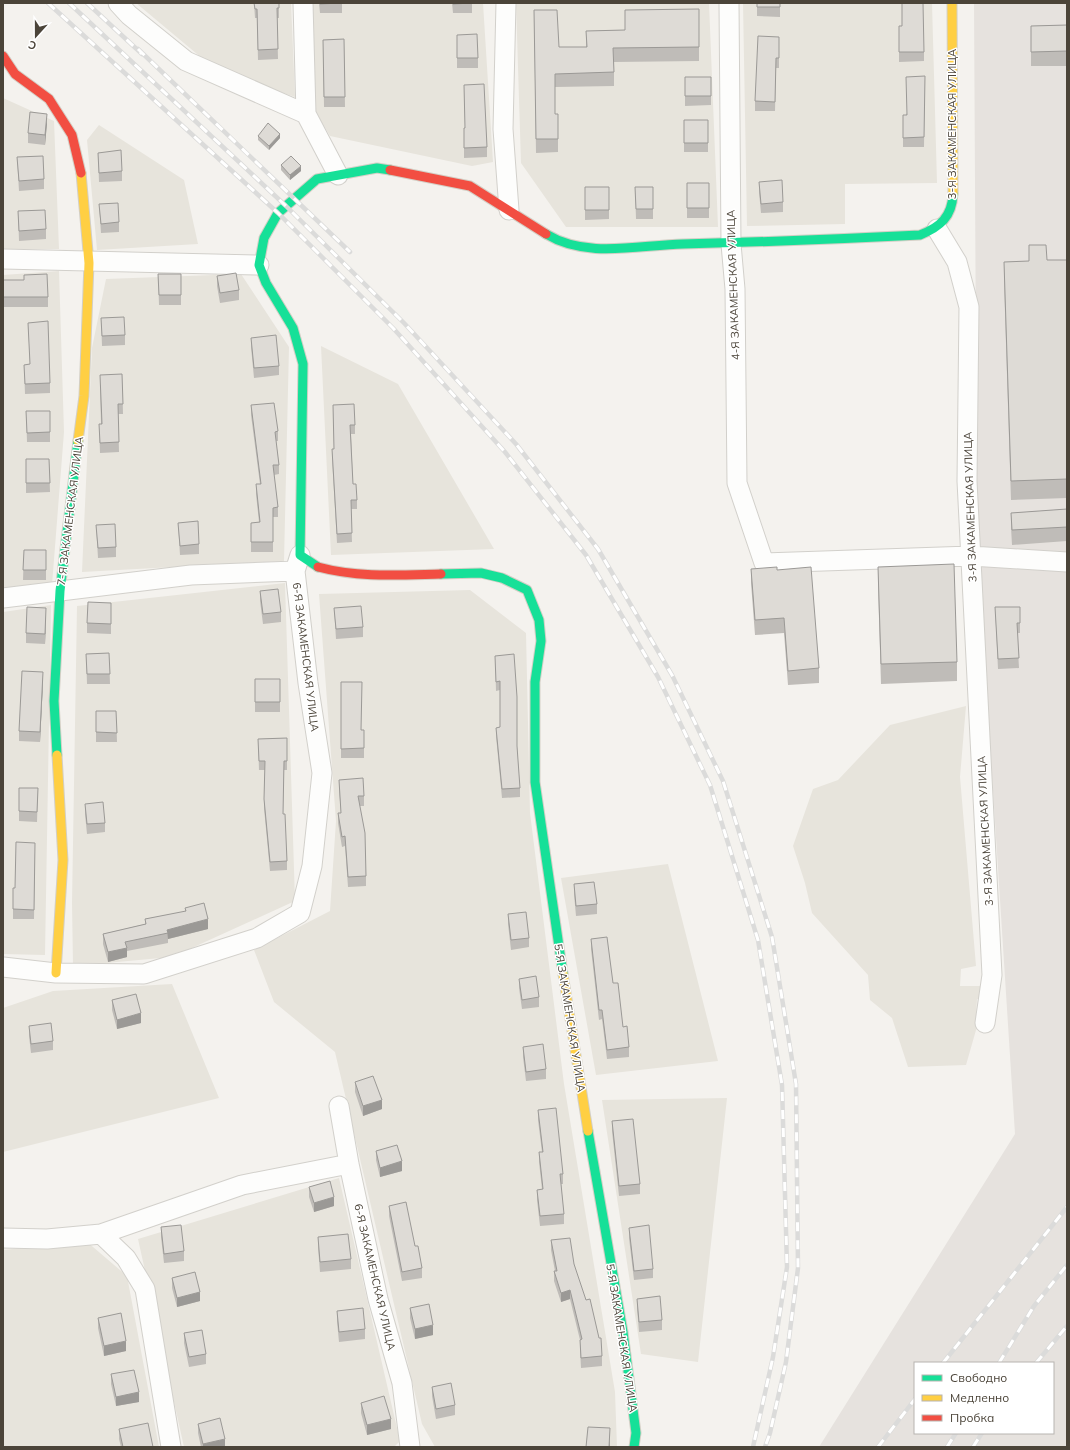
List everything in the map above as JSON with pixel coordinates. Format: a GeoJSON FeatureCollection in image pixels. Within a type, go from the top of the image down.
{"type":"FeatureCollection","features":[{"type":"Feature","properties":{"kind":"street"},"geometry":{"type":"LineString","coordinates":[[118,3],[129,15],[186,61],[306,114]]}},
{"type":"Feature","properties":{"kind":"street"},"geometry":{"type":"LineString","coordinates":[[303,3],[306,114],[338,175]]}},
{"type":"Feature","properties":{"kind":"street"},"geometry":{"type":"LineString","coordinates":[[506,3],[503,129],[508,210]]}},
{"type":"Feature","properties":{"kind":"street","name":"4-Я ЗАКАМЕНСКАЯ УЛИЦА"},"geometry":{"type":"LineString","coordinates":[[729,3],[731,244],[735,289],[737,483],[764,563],[971,556]]}},
{"type":"Feature","properties":{"kind":"street","name":"3-Я ЗАКАМЕНСКАЯ УЛИЦА"},"geometry":{"type":"LineString","coordinates":[[952,3],[953,196],[950,215],[937,229],[957,262],[969,307],[967,481],[992,975],[985,1023]]}},
{"type":"Feature","properties":{"kind":"street","name":"7-Я ЗАКАМЕНСКАЯ УЛИЦА"},"geometry":{"type":"LineString","coordinates":[[3,56],[9,73],[49,99],[72,135],[82,176],[88,263],[84,396],[60,591],[54,701],[63,860],[56,973]]}},
{"type":"Feature","properties":{"kind":"street"},"geometry":{"type":"LineString","coordinates":[[3,259],[88,263],[259,265],[264,238],[278,213],[317,179],[377,168],[470,186],[555,239],[584,247],[608,249],[682,244],[731,244],[913,236],[937,229]]}},
{"type":"Feature","properties":{"kind":"street","name":"6-Я ЗАКАМЕНСКАЯ УЛИЦА"},"geometry":{"type":"LineString","coordinates":[[56,973],[144,974],[257,938],[300,913],[312,866],[322,773],[308,683],[298,563],[303,364],[293,328],[266,282],[259,265]]}},
{"type":"Feature","properties":{"kind":"street"},"geometry":{"type":"LineString","coordinates":[[971,556],[1067,562]]}},
{"type":"Feature","properties":{"kind":"street"},"geometry":{"type":"LineString","coordinates":[[3,598],[298,563]]}},
{"type":"Feature","properties":{"kind":"street","name":"5-Я ЗАКАМЕНСКАЯ УЛИЦА"},"geometry":{"type":"LineString","coordinates":[[298,563],[340,573],[378,576],[481,573],[502,578],[527,590],[539,620],[541,641],[535,682],[535,782],[566,998],[623,1332],[636,1433],[634,1447]]}},
{"type":"Feature","properties":{"kind":"street"},"geometry":{"type":"LineString","coordinates":[[3,967],[56,973]]}},
{"type":"Feature","properties":{"kind":"street","name":"6-Я ЗАКАМЕНСКАЯ УЛИЦА"},"geometry":{"type":"LineString","coordinates":[[339,1106],[349,1164],[378,1299],[402,1383],[410,1447]]}},
{"type":"Feature","properties":{"kind":"street"},"geometry":{"type":"LineString","coordinates":[[3,1238],[47,1239],[101,1234],[242,1185],[349,1164]]}},
{"type":"Feature","properties":{"kind":"street"},"geometry":{"type":"LineString","coordinates":[[101,1234],[126,1258],[145,1289],[171,1447]]}},
{"type":"Feature","properties":{"kind":"shaded area"},"geometry":{"type":"Polygon","coordinates":[[[136,3],[291,3],[295,97],[215,69],[136,3]]]}},
{"type":"Feature","properties":{"kind":"shaded area"},"geometry":{"type":"Polygon","coordinates":[[[312,3],[483,3],[493,162],[472,166],[330,136],[315,111],[312,3]]]}},
{"type":"Feature","properties":{"kind":"shaded area"},"geometry":{"type":"Polygon","coordinates":[[[516,3],[709,3],[718,227],[566,227],[521,163],[516,3]]]}},
{"type":"Feature","properties":{"kind":"shaded area"},"geometry":{"type":"Polygon","coordinates":[[[743,3],[932,3],[937,183],[845,184],[845,224],[747,226],[743,3]]]}},
{"type":"Feature","properties":{"kind":"shaded area"},"geometry":{"type":"Polygon","coordinates":[[[974,3],[1067,3],[1067,1447],[819,1447],[1015,1134],[977,540],[974,3]]]}},
{"type":"Feature","properties":{"kind":"shaded area"},"geometry":{"type":"Polygon","coordinates":[[[3,98],[54,121],[59,249],[3,249],[3,98]]]}},
{"type":"Feature","properties":{"kind":"shaded area"},"geometry":{"type":"Polygon","coordinates":[[[99,125],[184,180],[198,244],[97,250],[87,140],[99,125]]]}},
{"type":"Feature","properties":{"kind":"shaded area"},"geometry":{"type":"Polygon","coordinates":[[[59,271],[64,432],[52,585],[3,588],[3,275],[59,271]]]}},
{"type":"Feature","properties":{"kind":"shaded area"},"geometry":{"type":"Polygon","coordinates":[[[241,274],[289,347],[284,561],[82,572],[92,348],[106,279],[241,274]]]}},
{"type":"Feature","properties":{"kind":"shaded area"},"geometry":{"type":"Polygon","coordinates":[[[321,346],[398,384],[494,549],[331,555],[321,346]]]}},
{"type":"Feature","properties":{"kind":"shaded area"},"geometry":{"type":"Polygon","coordinates":[[[285,583],[295,901],[172,957],[73,966],[72,903],[77,606],[285,583]]]}},
{"type":"Feature","properties":{"kind":"shaded area"},"geometry":{"type":"Polygon","coordinates":[[[470,590],[526,633],[530,813],[564,1084],[615,1392],[617,1447],[435,1447],[422,1424],[335,1052],[274,1002],[254,950],[330,911],[336,821],[319,594],[470,590]]]}},
{"type":"Feature","properties":{"kind":"shaded area"},"geometry":{"type":"Polygon","coordinates":[[[51,605],[45,955],[3,954],[3,612],[51,605]]]}},
{"type":"Feature","properties":{"kind":"shaded area"},"geometry":{"type":"Polygon","coordinates":[[[966,706],[960,777],[976,966],[961,969],[960,986],[982,986],[983,1000],[977,999],[976,1014],[978,1023],[966,1065],[908,1067],[892,1018],[870,1000],[868,975],[812,913],[805,883],[793,846],[813,789],[838,780],[890,725],[966,706]]]}},
{"type":"Feature","properties":{"kind":"shaded area"},"geometry":{"type":"Polygon","coordinates":[[[668,864],[718,1061],[596,1075],[561,878],[668,864]]]}},
{"type":"Feature","properties":{"kind":"shaded area"},"geometry":{"type":"Polygon","coordinates":[[[172,984],[219,1098],[3,1152],[3,1008],[53,991],[172,984]]]}},
{"type":"Feature","properties":{"kind":"shaded area"},"geometry":{"type":"Polygon","coordinates":[[[727,1098],[698,1362],[641,1354],[602,1100],[727,1098]]]}},
{"type":"Feature","properties":{"kind":"shaded area"},"geometry":{"type":"Polygon","coordinates":[[[339,1178],[400,1441],[394,1447],[184,1447],[138,1239],[339,1178]]]}},
{"type":"Feature","properties":{"kind":"shaded area"},"geometry":{"type":"Polygon","coordinates":[[[86,1241],[127,1276],[159,1447],[3,1447],[3,1250],[86,1241]]]}},
{"type":"Feature","properties":{"kind":"building"},"geometry":{"type":"Polygon","coordinates":[[[254,3],[279,3],[279,8],[277,8],[278,49],[258,50],[257,9],[255,9],[254,3]]]}},
{"type":"Feature","properties":{"kind":"building"},"geometry":{"type":"Polygon","coordinates":[[[320,3],[341,3],[320,4],[320,3]]]}},
{"type":"Feature","properties":{"kind":"building"},"geometry":{"type":"Polygon","coordinates":[[[757,3],[780,3],[780,7],[757,7],[757,3]]]}},
{"type":"Feature","properties":{"kind":"building"},"geometry":{"type":"Polygon","coordinates":[[[902,3],[923,3],[924,52],[899,52],[899,26],[902,26],[902,3]]]}},
{"type":"Feature","properties":{"kind":"building"},"geometry":{"type":"Polygon","coordinates":[[[699,9],[699,47],[613,48],[614,72],[555,74],[555,114],[558,114],[558,139],[536,139],[534,10],[557,10],[559,47],[587,47],[586,31],[625,30],[625,10],[699,9]]]}},
{"type":"Feature","properties":{"kind":"building"},"geometry":{"type":"Polygon","coordinates":[[[1067,25],[1067,51],[1031,52],[1031,26],[1067,25]]]}},
{"type":"Feature","properties":{"kind":"building"},"geometry":{"type":"Polygon","coordinates":[[[477,34],[478,58],[457,58],[457,35],[477,34]]]}},
{"type":"Feature","properties":{"kind":"building"},"geometry":{"type":"Polygon","coordinates":[[[758,36],[779,37],[779,58],[776,58],[775,102],[755,101],[758,36]]]}},
{"type":"Feature","properties":{"kind":"building"},"geometry":{"type":"Polygon","coordinates":[[[344,39],[345,97],[324,97],[323,40],[344,39]]]}},
{"type":"Feature","properties":{"kind":"building"},"geometry":{"type":"Polygon","coordinates":[[[925,76],[924,137],[903,138],[903,115],[907,115],[906,77],[925,76]]]}},
{"type":"Feature","properties":{"kind":"building"},"geometry":{"type":"Polygon","coordinates":[[[685,77],[711,77],[711,96],[685,96],[685,77]]]}},
{"type":"Feature","properties":{"kind":"building"},"geometry":{"type":"Polygon","coordinates":[[[484,84],[487,147],[464,148],[464,85],[484,84]]]}},
{"type":"Feature","properties":{"kind":"building"},"geometry":{"type":"Polygon","coordinates":[[[30,112],[47,114],[45,135],[28,133],[30,112]]]}},
{"type":"Feature","properties":{"kind":"building"},"geometry":{"type":"Polygon","coordinates":[[[684,120],[708,120],[708,143],[684,143],[684,120]]]}},
{"type":"Feature","properties":{"kind":"building"},"geometry":{"type":"Polygon","coordinates":[[[268,123],[280,134],[269,146],[258,136],[268,123]]]}},
{"type":"Feature","properties":{"kind":"building"},"geometry":{"type":"Polygon","coordinates":[[[121,150],[122,171],[99,173],[98,153],[121,150]]]}},
{"type":"Feature","properties":{"kind":"building"},"geometry":{"type":"Polygon","coordinates":[[[43,156],[44,179],[19,181],[17,157],[43,156]]]}},
{"type":"Feature","properties":{"kind":"building"},"geometry":{"type":"Polygon","coordinates":[[[291,156],[301,166],[290,175],[281,165],[291,156]]]}},
{"type":"Feature","properties":{"kind":"building"},"geometry":{"type":"Polygon","coordinates":[[[782,180],[783,202],[761,204],[759,182],[782,180]]]}},
{"type":"Feature","properties":{"kind":"building"},"geometry":{"type":"Polygon","coordinates":[[[687,183],[709,183],[709,208],[687,208],[687,183]]]}},
{"type":"Feature","properties":{"kind":"building"},"geometry":{"type":"Polygon","coordinates":[[[585,187],[609,187],[609,210],[585,210],[585,187]]]}},
{"type":"Feature","properties":{"kind":"building"},"geometry":{"type":"Polygon","coordinates":[[[635,187],[653,187],[653,209],[636,209],[635,187]]]}},
{"type":"Feature","properties":{"kind":"building"},"geometry":{"type":"Polygon","coordinates":[[[118,203],[119,222],[101,224],[99,204],[118,203]]]}},
{"type":"Feature","properties":{"kind":"building"},"geometry":{"type":"Polygon","coordinates":[[[45,210],[46,229],[19,231],[18,211],[45,210]]]}},
{"type":"Feature","properties":{"kind":"building"},"geometry":{"type":"Polygon","coordinates":[[[1029,245],[1046,245],[1047,260],[1067,260],[1067,479],[1011,481],[1004,262],[1029,261],[1029,245]]]}},
{"type":"Feature","properties":{"kind":"building"},"geometry":{"type":"Polygon","coordinates":[[[236,273],[239,290],[220,293],[217,276],[236,273]]]}},
{"type":"Feature","properties":{"kind":"building"},"geometry":{"type":"Polygon","coordinates":[[[47,274],[48,297],[3,297],[3,280],[24,280],[24,275],[47,274]]]}},
{"type":"Feature","properties":{"kind":"building"},"geometry":{"type":"Polygon","coordinates":[[[158,274],[181,274],[181,295],[159,295],[158,274]]]}},
{"type":"Feature","properties":{"kind":"building"},"geometry":{"type":"Polygon","coordinates":[[[124,317],[125,335],[102,336],[101,318],[124,317]]]}},
{"type":"Feature","properties":{"kind":"building"},"geometry":{"type":"Polygon","coordinates":[[[48,321],[50,383],[25,384],[24,365],[30,364],[28,323],[48,321]]]}},
{"type":"Feature","properties":{"kind":"building"},"geometry":{"type":"Polygon","coordinates":[[[276,335],[279,366],[254,368],[251,338],[276,335]]]}},
{"type":"Feature","properties":{"kind":"building"},"geometry":{"type":"Polygon","coordinates":[[[122,374],[123,404],[118,404],[119,442],[100,443],[99,424],[102,424],[100,375],[122,374]]]}},
{"type":"Feature","properties":{"kind":"building"},"geometry":{"type":"Polygon","coordinates":[[[274,403],[278,431],[275,432],[279,465],[273,465],[278,507],[273,508],[273,542],[251,542],[251,523],[260,522],[256,484],[261,484],[251,405],[274,403]]]}},
{"type":"Feature","properties":{"kind":"building"},"geometry":{"type":"Polygon","coordinates":[[[354,404],[355,425],[350,425],[353,484],[356,484],[357,500],[351,500],[352,533],[337,534],[332,449],[334,449],[333,405],[354,404]]]}},
{"type":"Feature","properties":{"kind":"building"},"geometry":{"type":"Polygon","coordinates":[[[26,411],[50,411],[50,432],[27,433],[26,411]]]}},
{"type":"Feature","properties":{"kind":"building"},"geometry":{"type":"Polygon","coordinates":[[[26,459],[49,459],[50,483],[26,483],[26,459]]]}},
{"type":"Feature","properties":{"kind":"building"},"geometry":{"type":"Polygon","coordinates":[[[1067,509],[1067,527],[1012,530],[1011,513],[1067,509]]]}},
{"type":"Feature","properties":{"kind":"building"},"geometry":{"type":"Polygon","coordinates":[[[198,521],[199,544],[180,546],[178,523],[198,521]]]}},
{"type":"Feature","properties":{"kind":"building"},"geometry":{"type":"Polygon","coordinates":[[[115,524],[116,547],[98,548],[96,525],[115,524]]]}},
{"type":"Feature","properties":{"kind":"building"},"geometry":{"type":"Polygon","coordinates":[[[24,550],[46,550],[46,570],[23,570],[24,550]]]}},
{"type":"Feature","properties":{"kind":"building"},"geometry":{"type":"Polygon","coordinates":[[[954,564],[957,662],[881,664],[878,567],[954,564]]]}},
{"type":"Feature","properties":{"kind":"building"},"geometry":{"type":"Polygon","coordinates":[[[777,567],[777,570],[811,567],[819,668],[788,671],[784,618],[755,620],[751,569],[777,567]]]}},
{"type":"Feature","properties":{"kind":"building"},"geometry":{"type":"Polygon","coordinates":[[[278,589],[281,612],[263,614],[260,591],[278,589]]]}},
{"type":"Feature","properties":{"kind":"building"},"geometry":{"type":"Polygon","coordinates":[[[88,602],[111,603],[111,624],[87,623],[88,602]]]}},
{"type":"Feature","properties":{"kind":"building"},"geometry":{"type":"Polygon","coordinates":[[[361,606],[363,627],[336,629],[334,608],[361,606]]]}},
{"type":"Feature","properties":{"kind":"building"},"geometry":{"type":"Polygon","coordinates":[[[27,607],[46,608],[45,634],[26,633],[27,607]]]}},
{"type":"Feature","properties":{"kind":"building"},"geometry":{"type":"Polygon","coordinates":[[[995,607],[1020,607],[1020,623],[1017,623],[1019,658],[998,659],[995,607]]]}},
{"type":"Feature","properties":{"kind":"building"},"geometry":{"type":"Polygon","coordinates":[[[109,653],[110,674],[87,674],[86,654],[109,653]]]}},
{"type":"Feature","properties":{"kind":"building"},"geometry":{"type":"Polygon","coordinates":[[[514,654],[520,788],[502,789],[496,728],[500,727],[500,681],[496,682],[495,656],[514,654]]]}},
{"type":"Feature","properties":{"kind":"building"},"geometry":{"type":"Polygon","coordinates":[[[22,671],[43,672],[40,732],[19,731],[22,671]]]}},
{"type":"Feature","properties":{"kind":"building"},"geometry":{"type":"Polygon","coordinates":[[[255,679],[280,679],[280,702],[255,702],[255,679]]]}},
{"type":"Feature","properties":{"kind":"building"},"geometry":{"type":"Polygon","coordinates":[[[341,682],[362,682],[361,730],[364,730],[364,748],[341,749],[341,682]]]}},
{"type":"Feature","properties":{"kind":"building"},"geometry":{"type":"Polygon","coordinates":[[[96,711],[116,711],[117,733],[96,732],[96,711]]]}},
{"type":"Feature","properties":{"kind":"building"},"geometry":{"type":"Polygon","coordinates":[[[287,738],[287,761],[284,761],[283,814],[285,814],[287,861],[270,862],[264,799],[265,761],[259,761],[258,739],[287,738]]]}},
{"type":"Feature","properties":{"kind":"building"},"geometry":{"type":"Polygon","coordinates":[[[363,778],[364,796],[358,796],[365,833],[366,876],[348,877],[345,836],[342,837],[338,813],[341,813],[339,780],[363,778]]]}},
{"type":"Feature","properties":{"kind":"building"},"geometry":{"type":"Polygon","coordinates":[[[19,788],[38,788],[37,812],[19,811],[19,788]]]}},
{"type":"Feature","properties":{"kind":"building"},"geometry":{"type":"Polygon","coordinates":[[[103,802],[105,823],[87,824],[85,804],[103,802]]]}},
{"type":"Feature","properties":{"kind":"building"},"geometry":{"type":"Polygon","coordinates":[[[16,842],[35,843],[34,910],[13,909],[16,842]]]}},
{"type":"Feature","properties":{"kind":"building"},"geometry":{"type":"Polygon","coordinates":[[[594,882],[597,904],[576,906],[574,884],[594,882]]]}},
{"type":"Feature","properties":{"kind":"building"},"geometry":{"type":"Polygon","coordinates":[[[204,903],[208,919],[167,930],[168,933],[125,942],[127,948],[108,952],[103,934],[146,924],[145,919],[186,911],[185,908],[204,903]]]}},
{"type":"Feature","properties":{"kind":"building"},"geometry":{"type":"Polygon","coordinates":[[[526,912],[529,938],[511,940],[508,914],[526,912]]]}},
{"type":"Feature","properties":{"kind":"building"},"geometry":{"type":"Polygon","coordinates":[[[607,937],[613,983],[618,983],[623,1027],[627,1026],[629,1047],[607,1050],[602,1010],[599,1010],[591,939],[607,937]]]}},
{"type":"Feature","properties":{"kind":"building"},"geometry":{"type":"Polygon","coordinates":[[[536,976],[539,997],[522,1000],[519,979],[536,976]]]}},
{"type":"Feature","properties":{"kind":"building"},"geometry":{"type":"Polygon","coordinates":[[[136,994],[141,1013],[117,1020],[112,1000],[136,994]]]}},
{"type":"Feature","properties":{"kind":"building"},"geometry":{"type":"Polygon","coordinates":[[[51,1023],[53,1041],[31,1044],[29,1026],[51,1023]]]}},
{"type":"Feature","properties":{"kind":"building"},"geometry":{"type":"Polygon","coordinates":[[[543,1044],[546,1069],[526,1072],[523,1047],[543,1044]]]}},
{"type":"Feature","properties":{"kind":"building"},"geometry":{"type":"Polygon","coordinates":[[[373,1076],[382,1100],[363,1106],[355,1082],[373,1076]]]}},
{"type":"Feature","properties":{"kind":"building"},"geometry":{"type":"Polygon","coordinates":[[[556,1108],[563,1174],[560,1174],[564,1214],[540,1216],[537,1190],[543,1189],[539,1152],[543,1152],[538,1110],[556,1108]]]}},
{"type":"Feature","properties":{"kind":"building"},"geometry":{"type":"Polygon","coordinates":[[[633,1119],[640,1184],[619,1186],[612,1121],[633,1119]]]}},
{"type":"Feature","properties":{"kind":"building"},"geometry":{"type":"Polygon","coordinates":[[[397,1145],[402,1161],[380,1168],[376,1151],[397,1145]]]}},
{"type":"Feature","properties":{"kind":"building"},"geometry":{"type":"Polygon","coordinates":[[[330,1181],[334,1197],[314,1203],[309,1187],[330,1181]]]}},
{"type":"Feature","properties":{"kind":"building"},"geometry":{"type":"Polygon","coordinates":[[[406,1202],[415,1246],[418,1246],[422,1268],[402,1272],[389,1206],[406,1202]]]}},
{"type":"Feature","properties":{"kind":"building"},"geometry":{"type":"Polygon","coordinates":[[[181,1225],[184,1251],[164,1254],[161,1227],[181,1225]]]}},
{"type":"Feature","properties":{"kind":"building"},"geometry":{"type":"Polygon","coordinates":[[[649,1225],[653,1269],[634,1271],[629,1228],[649,1225]]]}},
{"type":"Feature","properties":{"kind":"building"},"geometry":{"type":"Polygon","coordinates":[[[348,1234],[351,1259],[320,1262],[318,1237],[348,1234]]]}},
{"type":"Feature","properties":{"kind":"building"},"geometry":{"type":"Polygon","coordinates":[[[570,1238],[574,1264],[586,1300],[590,1299],[599,1338],[601,1338],[602,1356],[581,1358],[580,1340],[582,1339],[570,1290],[561,1293],[554,1271],[557,1271],[551,1240],[570,1238]]]}},
{"type":"Feature","properties":{"kind":"building"},"geometry":{"type":"Polygon","coordinates":[[[195,1272],[200,1292],[177,1298],[172,1278],[195,1272]]]}},
{"type":"Feature","properties":{"kind":"building"},"geometry":{"type":"Polygon","coordinates":[[[660,1296],[662,1320],[639,1322],[637,1299],[660,1296]]]}},
{"type":"Feature","properties":{"kind":"building"},"geometry":{"type":"Polygon","coordinates":[[[429,1304],[433,1325],[415,1329],[410,1308],[429,1304]]]}},
{"type":"Feature","properties":{"kind":"building"},"geometry":{"type":"Polygon","coordinates":[[[363,1308],[365,1329],[339,1332],[337,1311],[363,1308]]]}},
{"type":"Feature","properties":{"kind":"building"},"geometry":{"type":"Polygon","coordinates":[[[121,1313],[126,1341],[104,1346],[98,1318],[121,1313]]]}},
{"type":"Feature","properties":{"kind":"building"},"geometry":{"type":"Polygon","coordinates":[[[202,1330],[206,1354],[189,1357],[184,1333],[202,1330]]]}},
{"type":"Feature","properties":{"kind":"building"},"geometry":{"type":"Polygon","coordinates":[[[134,1370],[139,1392],[116,1397],[111,1374],[134,1370]]]}},
{"type":"Feature","properties":{"kind":"building"},"geometry":{"type":"Polygon","coordinates":[[[451,1383],[455,1405],[436,1409],[432,1387],[451,1383]]]}},
{"type":"Feature","properties":{"kind":"building"},"geometry":{"type":"Polygon","coordinates":[[[384,1396],[391,1419],[367,1425],[361,1403],[384,1396]]]}},
{"type":"Feature","properties":{"kind":"building"},"geometry":{"type":"Polygon","coordinates":[[[220,1418],[225,1439],[203,1444],[198,1424],[220,1418]]]}},
{"type":"Feature","properties":{"kind":"building"},"geometry":{"type":"Polygon","coordinates":[[[148,1423],[153,1447],[123,1447],[119,1429],[148,1423]]]}},
{"type":"Feature","properties":{"kind":"building"},"geometry":{"type":"Polygon","coordinates":[[[588,1427],[610,1428],[609,1447],[586,1447],[588,1427]]]}},
{"type":"Feature","properties":{"kind":"railway"},"geometry":{"type":"LineString","coordinates":[[48,3],[278,213],[393,328],[505,452],[586,555],[658,677],[710,785],[758,940],[782,1085],[787,1267],[773,1357],[753,1447]]}},
{"type":"Feature","properties":{"kind":"railway"},"geometry":{"type":"LineString","coordinates":[[69,3],[286,206],[404,323],[516,444],[598,549],[672,675],[723,781],[772,937],[796,1084],[798,1268],[786,1362],[770,1433],[765,1447]]}},
{"type":"Feature","properties":{"kind":"railway"},"geometry":{"type":"LineString","coordinates":[[87,3],[142,54]]}},
{"type":"Feature","properties":{"kind":"railway"},"geometry":{"type":"LineString","coordinates":[[138,49],[350,252]]}},
{"type":"Feature","properties":{"kind":"railway"},"geometry":{"type":"LineString","coordinates":[[944,1362],[1067,1207]]}},
{"type":"Feature","properties":{"kind":"railway"},"geometry":{"type":"LineString","coordinates":[[1000,1362],[1034,1306],[1067,1265]]}},
{"type":"Feature","properties":{"kind":"railway"},"geometry":{"type":"LineString","coordinates":[[1037,1362],[1067,1326]]}},
{"type":"Feature","properties":{"kind":"railway"},"geometry":{"type":"LineString","coordinates":[[878,1447],[914,1400]]}},
{"type":"Feature","properties":{"kind":"railway"},"geometry":{"type":"LineString","coordinates":[[947,1447],[955,1434]]}},
{"type":"Feature","properties":{"kind":"railway"},"geometry":{"type":"LineString","coordinates":[[973,1447],[981,1434]]}},
{"type":"Feature","properties":{"kind":"traffic: fast"},"geometry":{"type":"LineString","coordinates":[[318,567],[300,555],[303,364],[293,328],[266,283],[259,265],[264,238],[278,213],[317,179],[377,168],[390,170]]}},
{"type":"Feature","properties":{"kind":"traffic: fast"},"geometry":{"type":"LineString","coordinates":[[546,234],[562,242],[578,246],[613,249],[683,244],[920,235],[939,225],[944,220],[950,209],[953,194]]}},
{"type":"Feature","properties":{"kind":"traffic: fast"},"geometry":{"type":"LineString","coordinates":[[57,755],[54,701],[60,591],[78,441]]}},
{"type":"Feature","properties":{"kind":"traffic: fast"},"geometry":{"type":"LineString","coordinates":[[441,574],[481,573],[502,578],[527,590],[539,620],[541,641],[535,682],[535,782],[563,974]]}},
{"type":"Feature","properties":{"kind":"traffic: fast"},"geometry":{"type":"LineString","coordinates":[[588,1131],[623,1332],[636,1433],[634,1447]]}},
{"type":"Feature","properties":{"kind":"traffic: slow"},"geometry":{"type":"LineString","coordinates":[[952,3],[953,194]]}},
{"type":"Feature","properties":{"kind":"traffic: slow"},"geometry":{"type":"LineString","coordinates":[[78,441],[84,396],[89,263],[81,173]]}},
{"type":"Feature","properties":{"kind":"traffic: slow"},"geometry":{"type":"LineString","coordinates":[[56,973],[63,860],[57,755]]}},
{"type":"Feature","properties":{"kind":"traffic: slow"},"geometry":{"type":"LineString","coordinates":[[563,974],[588,1131]]}},
{"type":"Feature","properties":{"kind":"traffic: jam"},"geometry":{"type":"LineString","coordinates":[[3,56],[15,74],[49,99],[72,135],[81,173]]}},
{"type":"Feature","properties":{"kind":"traffic: jam"},"geometry":{"type":"LineString","coordinates":[[390,170],[470,186],[546,234]]}},
{"type":"Feature","properties":{"kind":"traffic: jam"},"geometry":{"type":"LineString","coordinates":[[318,567],[349,573],[364,574],[441,574]]}}]}
